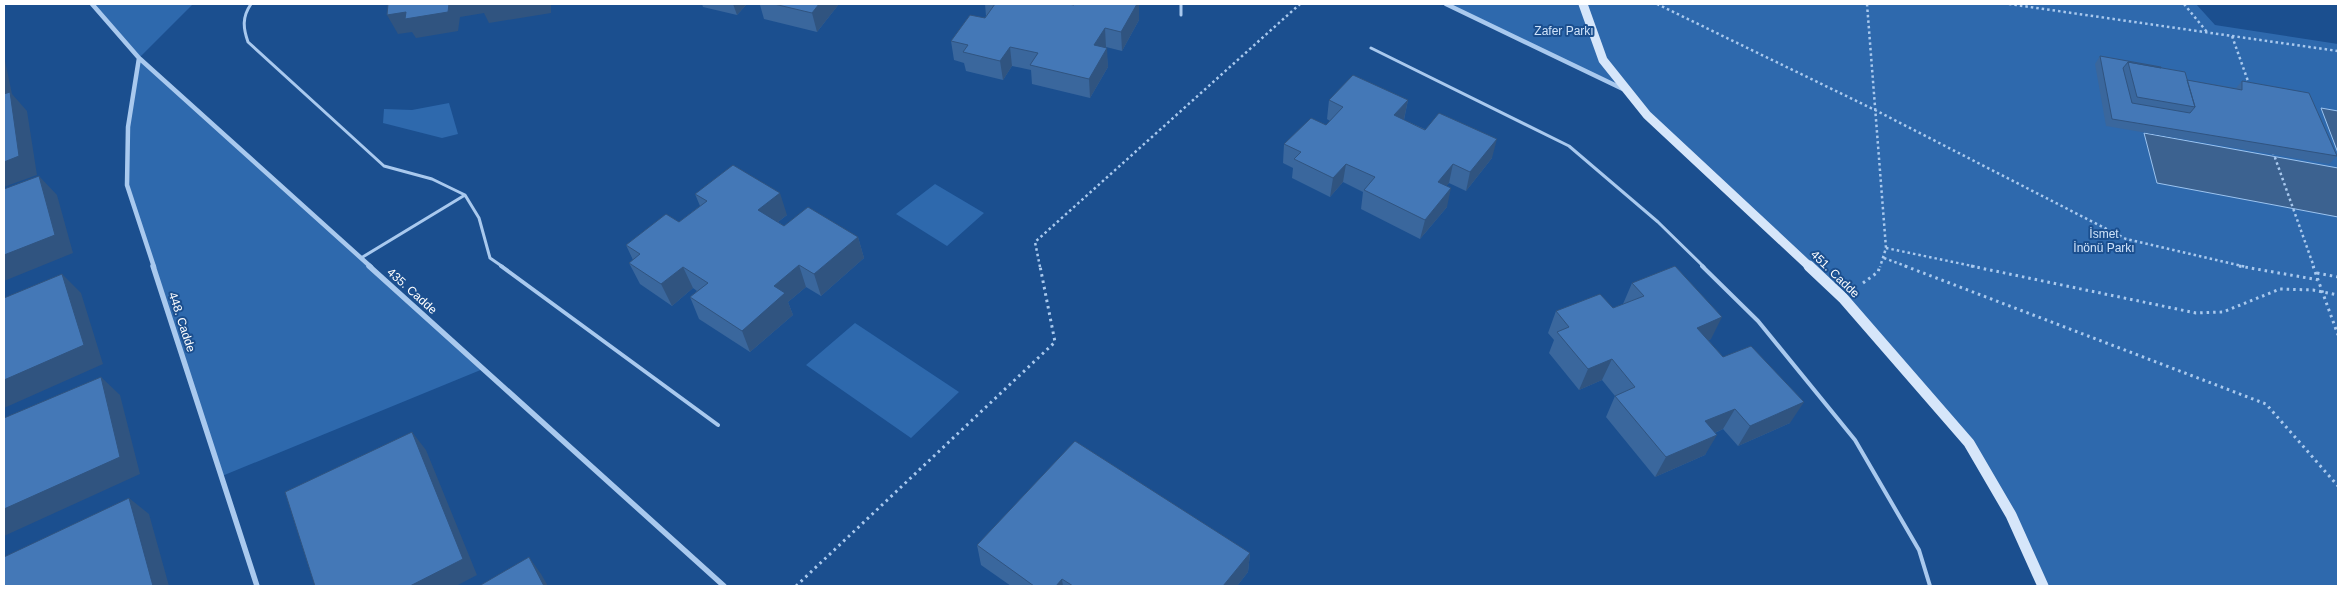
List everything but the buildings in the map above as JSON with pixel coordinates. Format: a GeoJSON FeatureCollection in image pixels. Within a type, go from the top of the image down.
{"type":"FeatureCollection","features":[{"type":"Feature","properties":{"kind":"street","name":"435. Cadde"},"geometry":{"type":"LineString","coordinates":[[92,4],[139,58],[724,586]]}},
{"type":"Feature","properties":{"kind":"street"},"geometry":{"type":"LineString","coordinates":[[1446,4],[1628,91]]}},
{"type":"Feature","properties":{"kind":"street","name":"451. Cadde"},"geometry":{"type":"LineString","coordinates":[[1583,4],[1603,60],[1648,115],[1843,298],[1969,443],[2011,515],[2043,586]]}},
{"type":"Feature","properties":{"kind":"street","name":"448. Cadde"},"geometry":{"type":"LineString","coordinates":[[139,58],[128,127],[127,185],[257,586]]}},
{"type":"Feature","properties":{"kind":"lane"},"geometry":{"type":"LineString","coordinates":[[251,4],[245,10],[242,24],[248,42],[384,166],[432,179],[465,195],[479,218],[490,258],[718,425]]}},
{"type":"Feature","properties":{"kind":"lane"},"geometry":{"type":"LineString","coordinates":[[1181,4],[1181,15]]}},
{"type":"Feature","properties":{"kind":"lane"},"geometry":{"type":"LineString","coordinates":[[1371,48],[1569,146],[1658,222],[1758,321],[1855,440],[1919,550],[1930,586]]}},
{"type":"Feature","properties":{"kind":"lane"},"geometry":{"type":"LineString","coordinates":[[361,258],[465,195]]}},
{"type":"Feature","properties":{"kind":"path"},"geometry":{"type":"LineString","coordinates":[[796,586],[1055,342],[1035,242],[1300,4]]}},
{"type":"Feature","properties":{"kind":"path"},"geometry":{"type":"LineString","coordinates":[[1657,4],[1875,110],[2126,239],[2222,263],[2319,280]]}},
{"type":"Feature","properties":{"kind":"path"},"geometry":{"type":"LineString","coordinates":[[1843,298],[1878,272],[1886,248],[1867,4]]}},
{"type":"Feature","properties":{"kind":"path"},"geometry":{"type":"LineString","coordinates":[[2009,4],[2338,51]]}},
{"type":"Feature","properties":{"kind":"path"},"geometry":{"type":"LineString","coordinates":[[2184,4],[2208,33]]}},
{"type":"Feature","properties":{"kind":"path"},"geometry":{"type":"LineString","coordinates":[[2232,36],[2252,91]]}},
{"type":"Feature","properties":{"kind":"path"},"geometry":{"type":"LineString","coordinates":[[2272,146],[2338,335]]}},
{"type":"Feature","properties":{"kind":"path"},"geometry":{"type":"LineString","coordinates":[[1886,248],[2196,313],[2223,312],[2280,290],[2323,292],[2338,295]]}},
{"type":"Feature","properties":{"kind":"path"},"geometry":{"type":"LineString","coordinates":[[1884,258],[2266,404],[2338,486]]}},
{"type":"Feature","properties":{"kind":"path"},"geometry":{"type":"LineString","coordinates":[[2317,273],[2338,277]]}},
{"type":"Feature","properties":{"kind":"green space"},"geometry":{"type":"Polygon","coordinates":[[[92,4],[193,4],[139,58],[92,4]]]}},
{"type":"Feature","properties":{"kind":"green space","name":"İsmet İnönü Parkı"},"geometry":{"type":"Polygon","coordinates":[[[1446,4],[2196,4],[2215,25],[2338,44],[2338,586],[2043,586],[1969,443],[1843,298],[1628,91],[1446,4]]]}},
{"type":"Feature","properties":{"kind":"green space"},"geometry":{"type":"Polygon","coordinates":[[[139,58],[483,369],[222,476],[127,185],[128,127],[139,58]]]}},
{"type":"Feature","properties":{"kind":"green space"},"geometry":{"type":"Polygon","coordinates":[[[449,103],[458,134],[442,138],[383,123],[384,109],[412,110],[449,103]]]}},
{"type":"Feature","properties":{"kind":"green space"},"geometry":{"type":"Polygon","coordinates":[[[935,184],[984,213],[947,246],[896,214],[935,184]]]}},
{"type":"Feature","properties":{"kind":"green space"},"geometry":{"type":"Polygon","coordinates":[[[855,323],[959,392],[911,438],[806,365],[855,323]]]}},
{"type":"Feature","properties":{"kind":"shaded area"},"geometry":{"type":"Polygon","coordinates":[[[2321,108],[2338,111],[2338,153],[2321,108]]]}},
{"type":"Feature","properties":{"kind":"shaded area"},"geometry":{"type":"Polygon","coordinates":[[[2144,133],[2338,168],[2338,217],[2157,183],[2144,133]]]}},
{"type":"Feature","properties":{"kind":"park label","name":"Zafer Parkı"},"geometry":{"type":"Point","coordinates":[1564,31]}}]}
